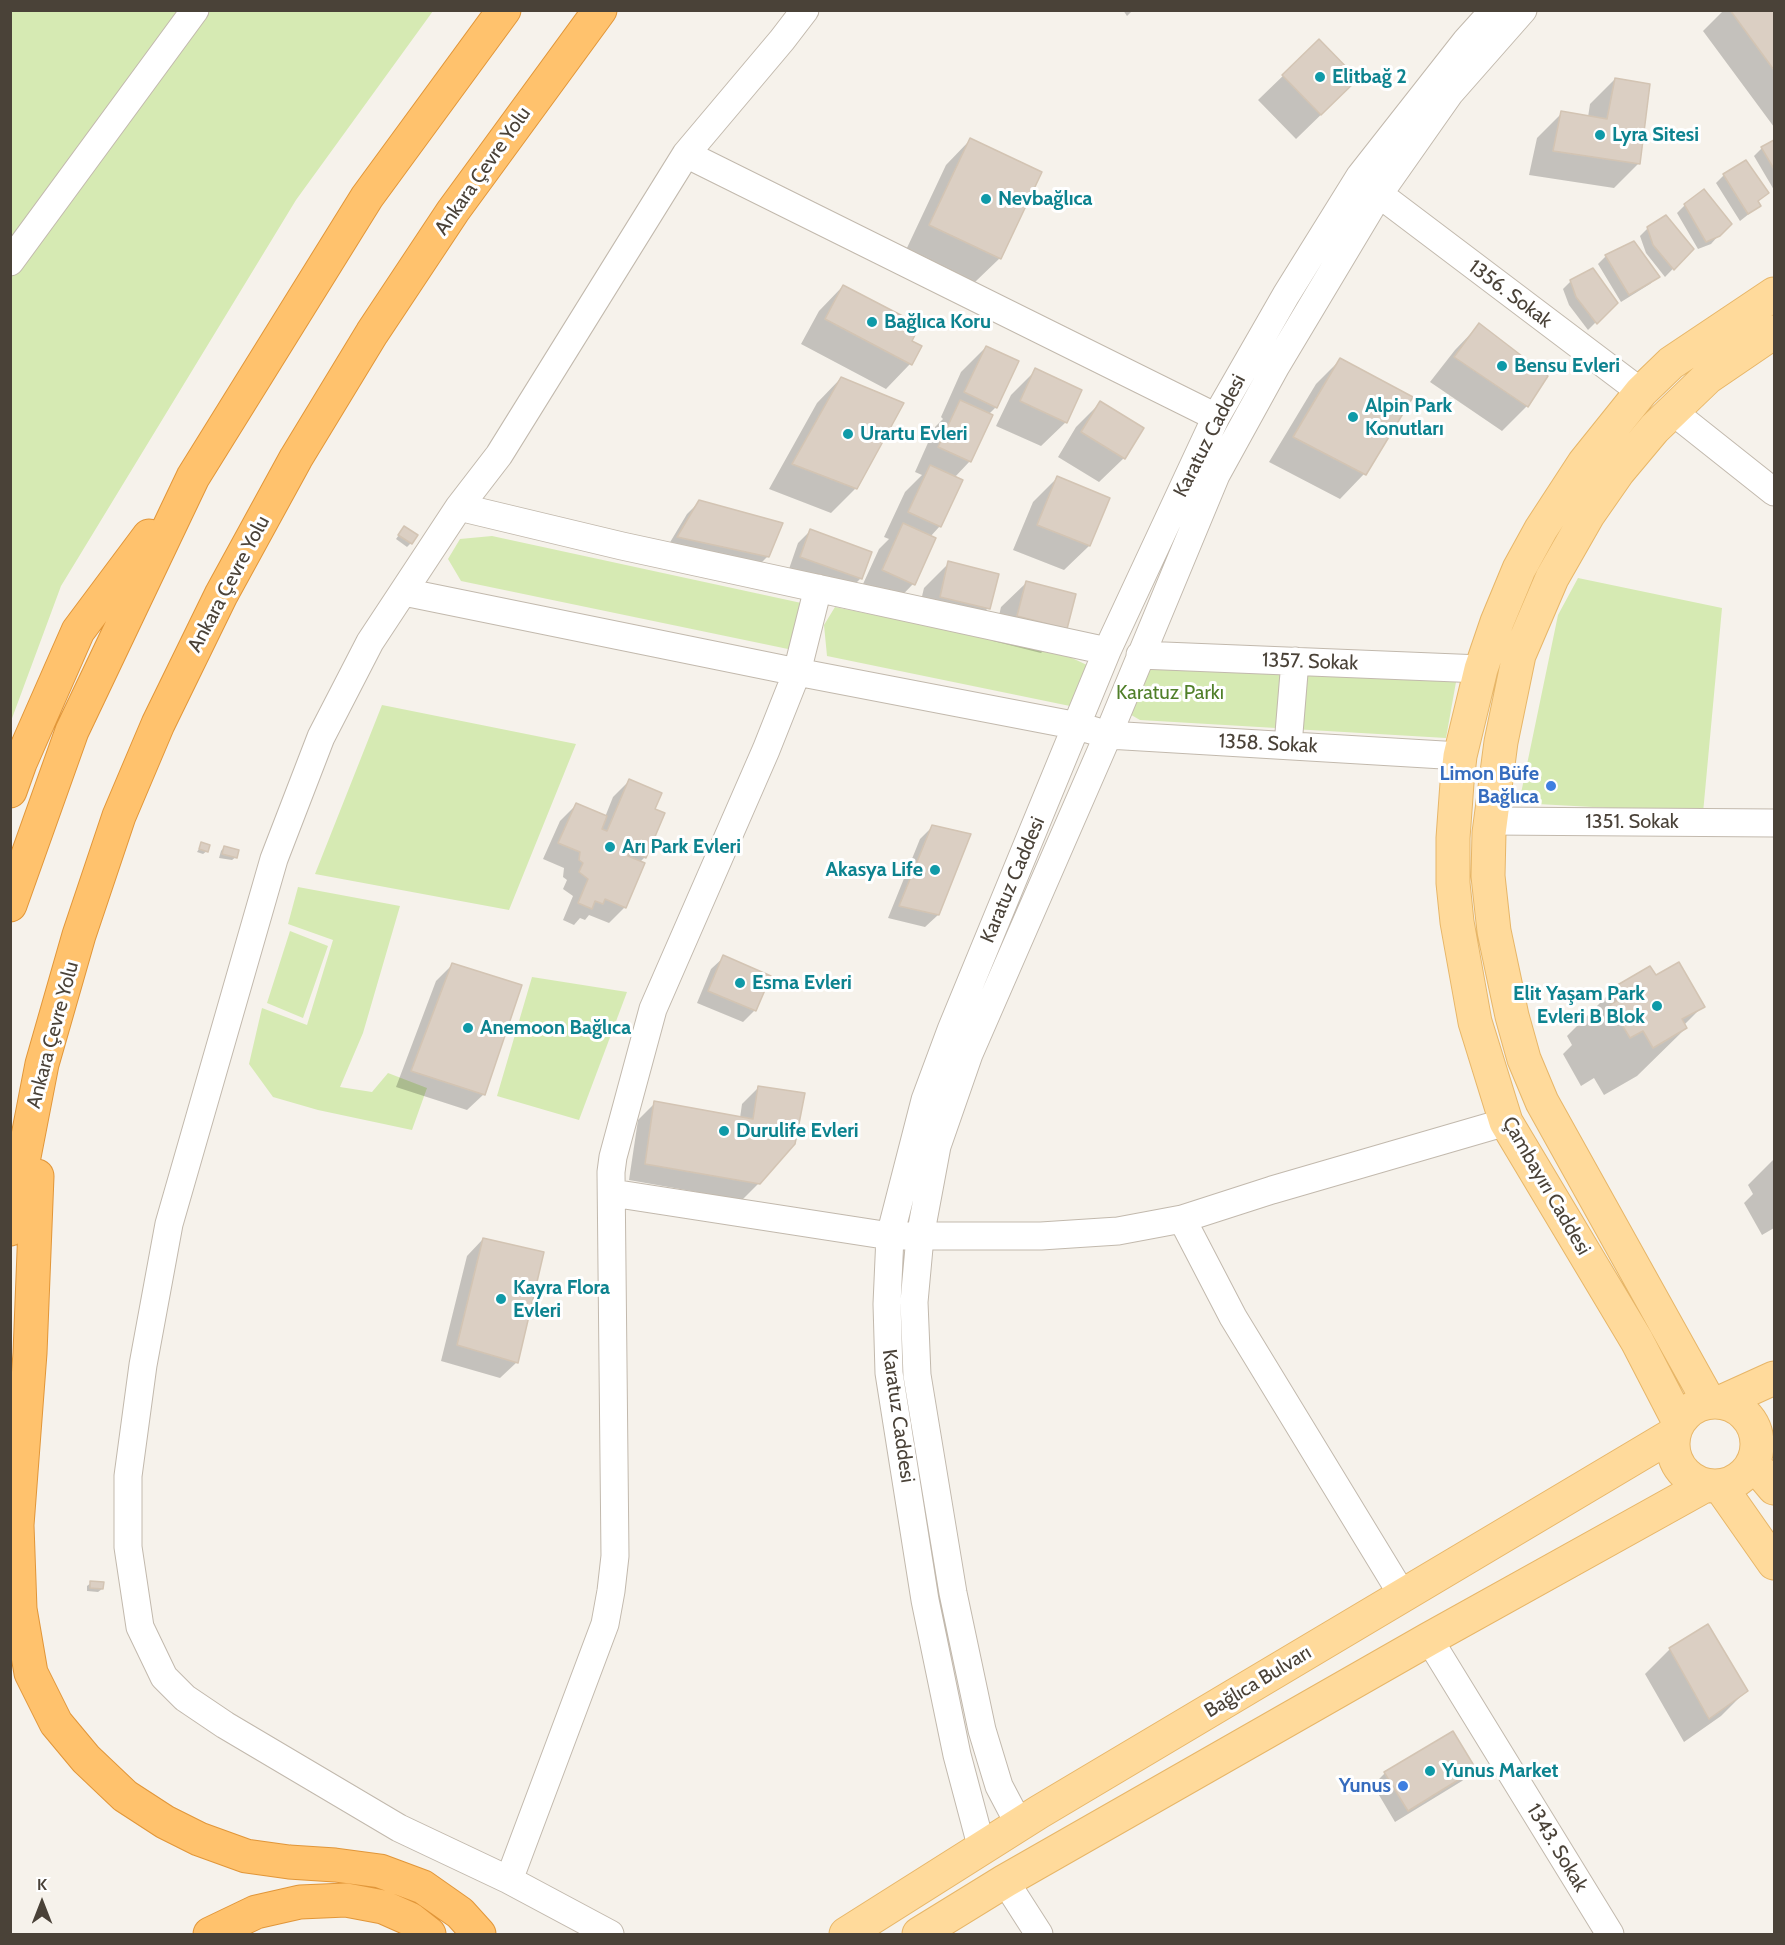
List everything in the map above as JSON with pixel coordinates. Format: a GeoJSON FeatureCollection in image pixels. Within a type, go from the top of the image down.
{"type":"FeatureCollection","features":[{"type":"Feature","properties":{"kind":"highway"},"geometry":{"type":"LineString","coordinates":[[10,790],[78,630],[193,477],[367,197],[504,10]]}},
{"type":"Feature","properties":{"kind":"highway","name":"Ankara Çevre Yolu"},"geometry":{"type":"LineString","coordinates":[[10,1229],[42,1064],[79,935],[119,816],[158,724],[221,595],[296,458],[372,333],[453,211],[600,10]]}},
{"type":"Feature","properties":{"kind":"highway"},"geometry":{"type":"LineString","coordinates":[[10,906],[72,731],[193,477]]}},
{"type":"Feature","properties":{"kind":"highway"},"geometry":{"type":"LineString","coordinates":[[42,1064],[30,1353],[17,1525],[20,1609],[31,1672],[56,1723],[86,1759],[125,1796],[165,1822],[199,1839],[246,1856],[380,1870],[423,1887],[460,1913],[479,1935]]}},
{"type":"Feature","properties":{"kind":"highway"},"geometry":{"type":"LineString","coordinates":[[210,1935],[256,1912],[300,1902],[346,1900],[383,1907],[410,1919],[429,1935]]}},
{"type":"Feature","properties":{"kind":"main road","name":"Çambayırı Caddesi"},"geometry":{"type":"LineString","coordinates":[[1676,1428],[1637,1341],[1506,1122],[1475,1022],[1456,922],[1453,838],[1460,756],[1480,669],[1519,569],[1541,529],[1584,463],[1641,392],[1671,363],[1774,294]]}},
{"type":"Feature","properties":{"kind":"main road","name":"Çambayırı Caddesi"},"geometry":{"type":"LineString","coordinates":[[1715,1402],[1542,1102],[1524,1059],[1512,1016],[1494,931],[1488,876],[1490,821],[1519,655],[1552,578],[1588,515],[1618,472],[1672,411],[1708,376],[1774,332]]}},
{"type":"Feature","properties":{"kind":"main road"},"geometry":{"type":"LineString","coordinates":[[1774,1378],[1692,1409],[1676,1428],[1672,1447],[1683,1472],[1693,1480],[1713,1486],[1774,1563]]}},
{"type":"Feature","properties":{"kind":"main road"},"geometry":{"type":"LineString","coordinates":[[1715,1402],[1734,1406],[1745,1413],[1753,1424],[1774,1488]]}},
{"type":"Feature","properties":{"kind":"main road","name":"Bağlıca Bulvarı"},"geometry":{"type":"LineString","coordinates":[[846,1935],[1039,1812],[1403,1596],[1676,1428]]}},
{"type":"Feature","properties":{"kind":"main road"},"geometry":{"type":"LineString","coordinates":[[919,1935],[1005,1881],[1429,1639],[1713,1486],[1734,1482],[1745,1474],[1762,1451]]}},
{"type":"Feature","properties":{"kind":"street"},"geometry":{"type":"LineString","coordinates":[[10,262],[195,10]]}},
{"type":"Feature","properties":{"kind":"street"},"geometry":{"type":"LineString","coordinates":[[610,1935],[509,1880],[399,1828],[225,1725],[185,1698],[164,1677],[140,1627],[128,1547],[128,1476],[143,1365],[169,1224],[273,859],[321,737],[370,642],[459,507],[499,455],[687,154],[782,40],[804,10]]}},
{"type":"Feature","properties":{"kind":"street","name":"Karatuz Caddesi"},"geometry":{"type":"LineString","coordinates":[[982,1849],[957,1755],[926,1600],[889,1373],[887,1304],[891,1236],[925,1100],[951,1030],[1107,651],[1216,417],[1286,295],[1360,176],[1459,50],[1494,10]]}},
{"type":"Feature","properties":{"kind":"street","name":"Karatuz Caddesi"},"geometry":{"type":"LineString","coordinates":[[1020,1826],[999,1786],[982,1730],[953,1593],[917,1376],[914,1302],[920,1237],[938,1146],[969,1054],[1108,735],[1216,475],[1276,366],[1379,194],[1450,93],[1523,10]]}},
{"type":"Feature","properties":{"kind":"street"},"geometry":{"type":"LineString","coordinates":[[687,154],[1216,417]]}},
{"type":"Feature","properties":{"kind":"street","name":"1356. Sokak"},"geometry":{"type":"LineString","coordinates":[[1379,194],[1641,392]]}},
{"type":"Feature","properties":{"kind":"street"},"geometry":{"type":"LineString","coordinates":[[1672,411],[1774,492]]}},
{"type":"Feature","properties":{"kind":"street"},"geometry":{"type":"LineString","coordinates":[[459,507],[622,546],[1107,651]]}},
{"type":"Feature","properties":{"kind":"street"},"geometry":{"type":"LineString","coordinates":[[509,1880],[605,1624],[611,1592],[615,1556],[613,1157],[653,1009],[798,672],[818,588]]}},
{"type":"Feature","properties":{"kind":"street","name":"1358. Sokak"},"geometry":{"type":"LineString","coordinates":[[404,591],[798,672],[1077,726],[1108,735],[1460,756]]}},
{"type":"Feature","properties":{"kind":"street","name":"1357. Sokak"},"geometry":{"type":"LineString","coordinates":[[1140,655],[1480,669]]}},
{"type":"Feature","properties":{"kind":"street"},"geometry":{"type":"LineString","coordinates":[[1287,746],[1295,661]]}},
{"type":"Feature","properties":{"kind":"street","name":"1351. Sokak"},"geometry":{"type":"LineString","coordinates":[[1490,821],[1774,823]]}},
{"type":"Feature","properties":{"kind":"street"},"geometry":{"type":"LineString","coordinates":[[612,1193],[891,1236],[1041,1236],[1118,1231],[1182,1219],[1506,1122]]}},
{"type":"Feature","properties":{"kind":"street"},"geometry":{"type":"LineString","coordinates":[[1182,1219],[1233,1317],[1403,1596]]}},
{"type":"Feature","properties":{"kind":"street","name":"1343. Sokak"},"geometry":{"type":"LineString","coordinates":[[1429,1639],[1610,1935]]}},
{"type":"Feature","properties":{"kind":"street"},"geometry":{"type":"LineString","coordinates":[[1005,1881],[1039,1935]]}},
{"type":"Feature","properties":{"kind":"green space"},"geometry":{"type":"Polygon","coordinates":[[[11,11],[433,11],[296,200],[61,586],[11,721],[11,11]]]}},
{"type":"Feature","properties":{"kind":"green space"},"geometry":{"type":"Polygon","coordinates":[[[492,536],[806,604],[802,632],[788,649],[461,581],[448,559],[460,539],[492,536]]]}},
{"type":"Feature","properties":{"kind":"green space"},"geometry":{"type":"Polygon","coordinates":[[[1578,578],[1722,608],[1703,813],[1519,803],[1558,615],[1578,578]]]}},
{"type":"Feature","properties":{"kind":"green space"},"geometry":{"type":"Polygon","coordinates":[[[835,607],[1059,652],[1087,665],[1070,706],[827,656],[824,625],[835,607]]]}},
{"type":"Feature","properties":{"kind":"green space","name":"Karatuz Parkı"},"geometry":{"type":"Polygon","coordinates":[[[1158,664],[1456,682],[1446,738],[1140,720],[1126,712],[1142,669],[1158,664]]]}},
{"type":"Feature","properties":{"kind":"green space"},"geometry":{"type":"Polygon","coordinates":[[[382,705],[576,744],[509,910],[315,874],[382,705]]]}},
{"type":"Feature","properties":{"kind":"green space"},"geometry":{"type":"Polygon","coordinates":[[[298,887],[400,906],[363,1033],[340,1087],[372,1092],[388,1073],[427,1088],[412,1130],[318,1110],[273,1097],[249,1064],[262,1008],[307,1025],[333,940],[288,924],[298,887]]]}},
{"type":"Feature","properties":{"kind":"green space"},"geometry":{"type":"Polygon","coordinates":[[[290,931],[328,946],[303,1018],[267,1003],[290,931]]]}},
{"type":"Feature","properties":{"kind":"green space"},"geometry":{"type":"Polygon","coordinates":[[[532,977],[627,992],[579,1120],[497,1096],[532,977]]]}},
{"type":"Feature","properties":{"kind":"building"},"geometry":{"type":"Polygon","coordinates":[[[1730,10],[1774,10],[1774,70],[1730,10]]]}},
{"type":"Feature","properties":{"kind":"building","name":"Elitbağ 2"},"geometry":{"type":"Polygon","coordinates":[[[1319,39],[1358,79],[1321,115],[1282,75],[1319,39]]]}},
{"type":"Feature","properties":{"kind":"building","name":"Lyra Sitesi"},"geometry":{"type":"Polygon","coordinates":[[[1615,78],[1650,84],[1640,164],[1553,151],[1561,111],[1607,119],[1615,78]]]}},
{"type":"Feature","properties":{"kind":"building","name":"Nevbağlıca"},"geometry":{"type":"Polygon","coordinates":[[[970,138],[1042,172],[1001,259],[929,225],[970,138]]]}},
{"type":"Feature","properties":{"kind":"building"},"geometry":{"type":"Polygon","coordinates":[[[1774,140],[1774,169],[1761,147],[1774,140]]]}},
{"type":"Feature","properties":{"kind":"building"},"geometry":{"type":"Polygon","coordinates":[[[1746,160],[1769,193],[1758,201],[1761,206],[1748,214],[1723,174],[1746,160]]]}},
{"type":"Feature","properties":{"kind":"building"},"geometry":{"type":"Polygon","coordinates":[[[1704,189],[1732,224],[1720,236],[1706,242],[1684,204],[1704,189]]]}},
{"type":"Feature","properties":{"kind":"building"},"geometry":{"type":"Polygon","coordinates":[[[1666,215],[1694,249],[1674,270],[1653,245],[1647,227],[1666,215]]]}},
{"type":"Feature","properties":{"kind":"building"},"geometry":{"type":"Polygon","coordinates":[[[1634,241],[1660,277],[1629,295],[1605,255],[1634,241]]]}},
{"type":"Feature","properties":{"kind":"building"},"geometry":{"type":"Polygon","coordinates":[[[1593,268],[1618,303],[1597,324],[1576,297],[1570,280],[1593,268]]]}},
{"type":"Feature","properties":{"kind":"building","name":"Bağlıca Koru"},"geometry":{"type":"Polygon","coordinates":[[[843,285],[920,325],[912,341],[922,346],[912,365],[825,319],[843,285]]]}},
{"type":"Feature","properties":{"kind":"building","name":"Bensu Evleri"},"geometry":{"type":"Polygon","coordinates":[[[1479,323],[1548,376],[1528,407],[1454,357],[1479,323]]]}},
{"type":"Feature","properties":{"kind":"building"},"geometry":{"type":"Polygon","coordinates":[[[986,346],[1019,361],[997,408],[964,392],[986,346]]]}},
{"type":"Feature","properties":{"kind":"building","name":"Alpin Park Konutları"},"geometry":{"type":"Polygon","coordinates":[[[1340,358],[1413,397],[1366,475],[1293,437],[1340,358]]]}},
{"type":"Feature","properties":{"kind":"building"},"geometry":{"type":"Polygon","coordinates":[[[1035,368],[1082,390],[1067,423],[1020,401],[1035,368]]]}},
{"type":"Feature","properties":{"kind":"building","name":"Urartu Evleri"},"geometry":{"type":"Polygon","coordinates":[[[841,377],[904,403],[857,489],[792,464],[841,377]]]}},
{"type":"Feature","properties":{"kind":"building"},"geometry":{"type":"Polygon","coordinates":[[[960,400],[993,415],[971,462],[938,447],[960,400]]]}},
{"type":"Feature","properties":{"kind":"building"},"geometry":{"type":"Polygon","coordinates":[[[1100,401],[1144,428],[1125,459],[1081,432],[1100,401]]]}},
{"type":"Feature","properties":{"kind":"building"},"geometry":{"type":"Polygon","coordinates":[[[930,465],[963,480],[941,527],[908,512],[930,465]]]}},
{"type":"Feature","properties":{"kind":"building"},"geometry":{"type":"Polygon","coordinates":[[[1057,476],[1110,498],[1090,546],[1037,525],[1057,476]]]}},
{"type":"Feature","properties":{"kind":"building"},"geometry":{"type":"Polygon","coordinates":[[[699,500],[783,523],[769,557],[677,537],[699,500]]]}},
{"type":"Feature","properties":{"kind":"building"},"geometry":{"type":"Polygon","coordinates":[[[903,523],[936,538],[915,585],[882,570],[903,523]]]}},
{"type":"Feature","properties":{"kind":"building"},"geometry":{"type":"Polygon","coordinates":[[[404,526],[418,535],[412,544],[398,535],[404,526]]]}},
{"type":"Feature","properties":{"kind":"building"},"geometry":{"type":"Polygon","coordinates":[[[810,529],[872,552],[862,579],[800,557],[810,529]]]}},
{"type":"Feature","properties":{"kind":"building"},"geometry":{"type":"Polygon","coordinates":[[[948,561],[999,574],[990,609],[940,597],[948,561]]]}},
{"type":"Feature","properties":{"kind":"building"},"geometry":{"type":"Polygon","coordinates":[[[1026,581],[1076,594],[1067,629],[1017,616],[1026,581]]]}},
{"type":"Feature","properties":{"kind":"building","name":"Arı Park Evleri"},"geometry":{"type":"Polygon","coordinates":[[[629,779],[662,793],[655,809],[665,813],[646,858],[630,851],[628,856],[645,863],[626,908],[605,899],[603,904],[595,901],[592,909],[578,903],[588,879],[579,872],[583,863],[579,860],[580,852],[558,843],[576,803],[607,816],[602,829],[607,831],[629,779]]]}},
{"type":"Feature","properties":{"kind":"building","name":"Akasya Life"},"geometry":{"type":"Polygon","coordinates":[[[932,825],[971,834],[939,915],[899,906],[932,825]]]}},
{"type":"Feature","properties":{"kind":"building"},"geometry":{"type":"Polygon","coordinates":[[[201,842],[210,845],[208,852],[199,849],[201,842]]]}},
{"type":"Feature","properties":{"kind":"building"},"geometry":{"type":"Polygon","coordinates":[[[224,846],[239,850],[237,858],[222,854],[224,846]]]}},
{"type":"Feature","properties":{"kind":"building","name":"Esma Evleri"},"geometry":{"type":"Polygon","coordinates":[[[723,955],[771,976],[756,1011],[708,991],[723,955]]]}},
{"type":"Feature","properties":{"kind":"building","name":"Elit Yaşam Park Evleri B Blok"},"geometry":{"type":"Polygon","coordinates":[[[1679,962],[1705,1007],[1682,1019],[1687,1028],[1653,1048],[1643,1031],[1630,1038],[1610,1005],[1621,998],[1614,987],[1650,966],[1656,975],[1679,962]]]}},
{"type":"Feature","properties":{"kind":"building","name":"Anemoon Bağlıca"},"geometry":{"type":"Polygon","coordinates":[[[452,963],[522,985],[485,1095],[411,1071],[452,963]]]}},
{"type":"Feature","properties":{"kind":"building","name":"Durulife Evleri"},"geometry":{"type":"Polygon","coordinates":[[[758,1086],[805,1093],[795,1144],[760,1184],[645,1164],[654,1101],[753,1119],[758,1086]]]}},
{"type":"Feature","properties":{"kind":"building","name":"Kayra Flora Evleri"},"geometry":{"type":"Polygon","coordinates":[[[483,1238],[544,1252],[518,1363],[457,1345],[483,1238]]]}},
{"type":"Feature","properties":{"kind":"building"},"geometry":{"type":"Polygon","coordinates":[[[90,1581],[104,1582],[103,1589],[90,1588],[90,1581]]]}},
{"type":"Feature","properties":{"kind":"building"},"geometry":{"type":"Polygon","coordinates":[[[1708,1624],[1748,1691],[1709,1719],[1669,1648],[1708,1624]]]}},
{"type":"Feature","properties":{"kind":"building","name":"Yunus Market"},"geometry":{"type":"Polygon","coordinates":[[[1453,1731],[1476,1769],[1408,1811],[1384,1772],[1453,1731]]]}},
{"type":"Feature","properties":{"kind":"place","name":"Elitbağ 2"},"geometry":{"type":"Point","coordinates":[1320,77]}},
{"type":"Feature","properties":{"kind":"place","name":"Lyra Sitesi"},"geometry":{"type":"Point","coordinates":[1600,135]}},
{"type":"Feature","properties":{"kind":"place","name":"Nevbağlıca"},"geometry":{"type":"Point","coordinates":[986,199]}},
{"type":"Feature","properties":{"kind":"place","name":"Bağlıca Koru"},"geometry":{"type":"Point","coordinates":[872,322]}},
{"type":"Feature","properties":{"kind":"place","name":"Bensu Evleri"},"geometry":{"type":"Point","coordinates":[1502,366]}},
{"type":"Feature","properties":{"kind":"place","name":"Alpin Park Konutları"},"geometry":{"type":"Point","coordinates":[1353,417]}},
{"type":"Feature","properties":{"kind":"place","name":"Urartu Evleri"},"geometry":{"type":"Point","coordinates":[848,434]}},
{"type":"Feature","properties":{"kind":"place","name":"Limon Büfe Bağlıca"},"geometry":{"type":"Point","coordinates":[1551,786]}},
{"type":"Feature","properties":{"kind":"place","name":"Arı Park Evleri"},"geometry":{"type":"Point","coordinates":[610,847]}},
{"type":"Feature","properties":{"kind":"place","name":"Akasya Life"},"geometry":{"type":"Point","coordinates":[935,870]}},
{"type":"Feature","properties":{"kind":"place","name":"Esma Evleri"},"geometry":{"type":"Point","coordinates":[740,983]}},
{"type":"Feature","properties":{"kind":"place","name":"Elit Yaşam Park Evleri B Blok"},"geometry":{"type":"Point","coordinates":[1657,1006]}},
{"type":"Feature","properties":{"kind":"place","name":"Anemoon Bağlıca"},"geometry":{"type":"Point","coordinates":[468,1028]}},
{"type":"Feature","properties":{"kind":"place","name":"Durulife Evleri"},"geometry":{"type":"Point","coordinates":[724,1131]}},
{"type":"Feature","properties":{"kind":"place","name":"Kayra Flora Evleri"},"geometry":{"type":"Point","coordinates":[501,1299]}},
{"type":"Feature","properties":{"kind":"place","name":"Yunus Market"},"geometry":{"type":"Point","coordinates":[1430,1771]}},
{"type":"Feature","properties":{"kind":"place","name":"Yunus"},"geometry":{"type":"Point","coordinates":[1403,1786]}}]}
